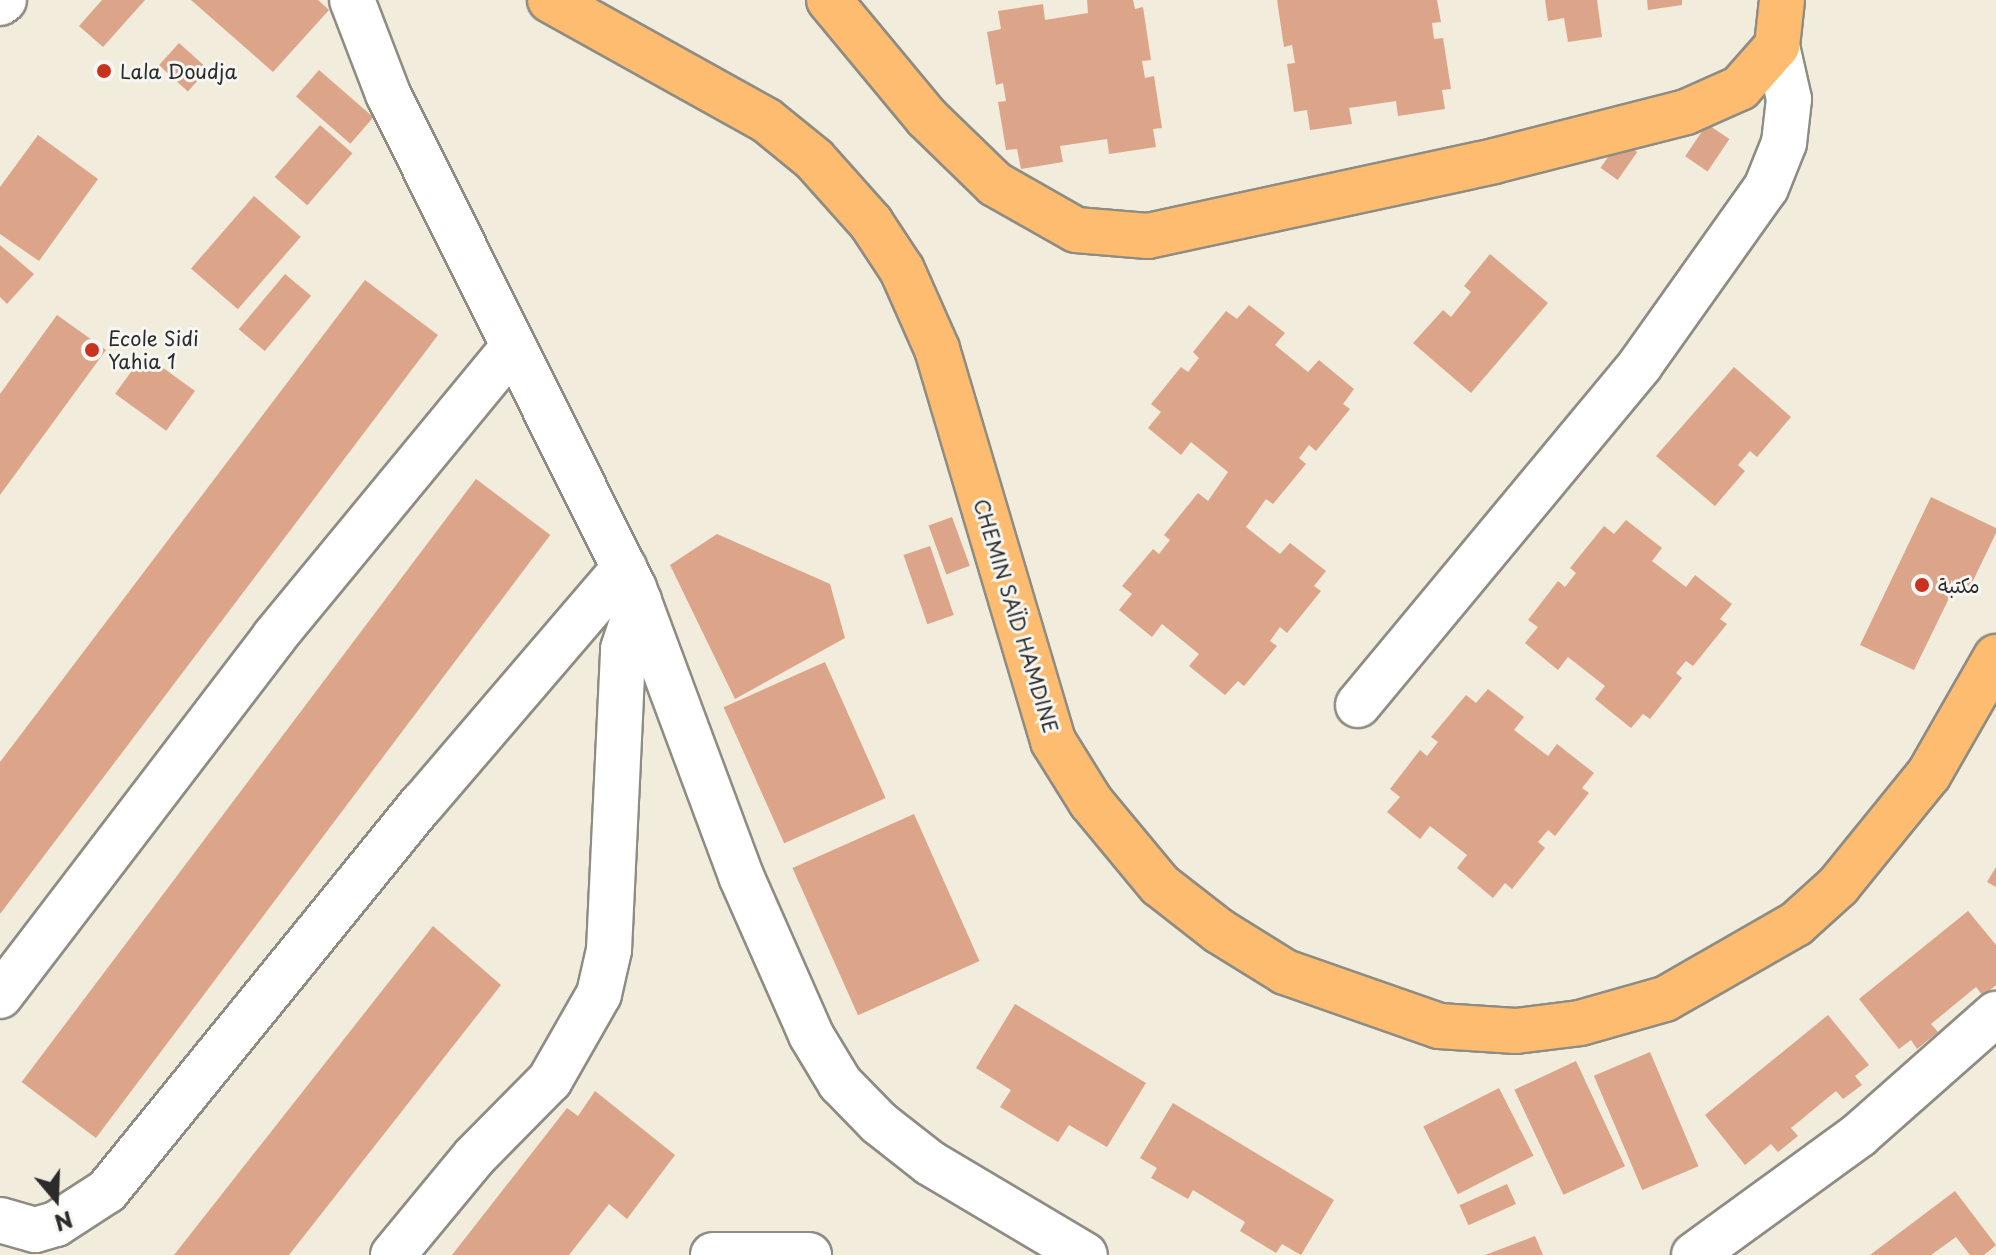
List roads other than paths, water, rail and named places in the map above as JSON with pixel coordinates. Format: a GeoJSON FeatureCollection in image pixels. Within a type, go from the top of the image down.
{"type":"FeatureCollection","features":[{"type":"Feature","properties":{"kind":"main road","name":"CHEMIN SAÏD HAMDINE"},"geometry":{"type":"LineString","coordinates":[[550,0],[766,120],[814,159],[871,223],[902,270],[937,349],[1053,741],[1091,802],[1160,885],[1219,931],[1285,972],[1439,1026],[1516,1031],[1580,1023],[1665,999],[1796,924],[1838,886],[1929,774],[1996,657]]}},
{"type":"Feature","properties":{"kind":"main road"},"geometry":{"type":"LineString","coordinates":[[829,0],[927,118],[995,184],[1076,230],[1148,236],[1494,161],[1686,112],[1740,88],[1777,46],[1782,0]]}},
{"type":"Feature","properties":{"kind":"street"},"geometry":{"type":"LineString","coordinates":[[352,0],[388,94],[631,584],[741,876],[811,1035],[840,1083],[930,1163],[1085,1255]]}},
{"type":"Feature","properties":{"kind":"street"},"geometry":{"type":"LineString","coordinates":[[1358,705],[1640,365],[1766,188],[1784,143],[1788,78],[1777,46]]}},
{"type":"Feature","properties":{"kind":"street"},"geometry":{"type":"LineString","coordinates":[[0,996],[274,637],[512,348]]}},
{"type":"Feature","properties":{"kind":"street"},"geometry":{"type":"LineString","coordinates":[[0,1220],[35,1230],[56,1224],[107,1191],[422,804],[631,584]]}},
{"type":"Feature","properties":{"kind":"street"},"geometry":{"type":"LineString","coordinates":[[393,1255],[474,1157],[550,1080],[599,994],[609,950],[623,649],[631,584]]}},
{"type":"Feature","properties":{"kind":"street"},"geometry":{"type":"LineString","coordinates":[[1694,1255],[1859,1135],[1996,1014]]}},
{"type":"Feature","properties":{"kind":"street"},"geometry":{"type":"LineString","coordinates":[[713,1255],[809,1255]]}},
{"type":"Feature","properties":{"kind":"place","name":"Lala Doudja"},"geometry":{"type":"Point","coordinates":[104,71]}},
{"type":"Feature","properties":{"kind":"place","name":"Ecole Sidi Yahia 1"},"geometry":{"type":"Point","coordinates":[92,350]}},
{"type":"Feature","properties":{"kind":"place","name":"مكتبة"},"geometry":{"type":"Point","coordinates":[1922,585]}}]}
